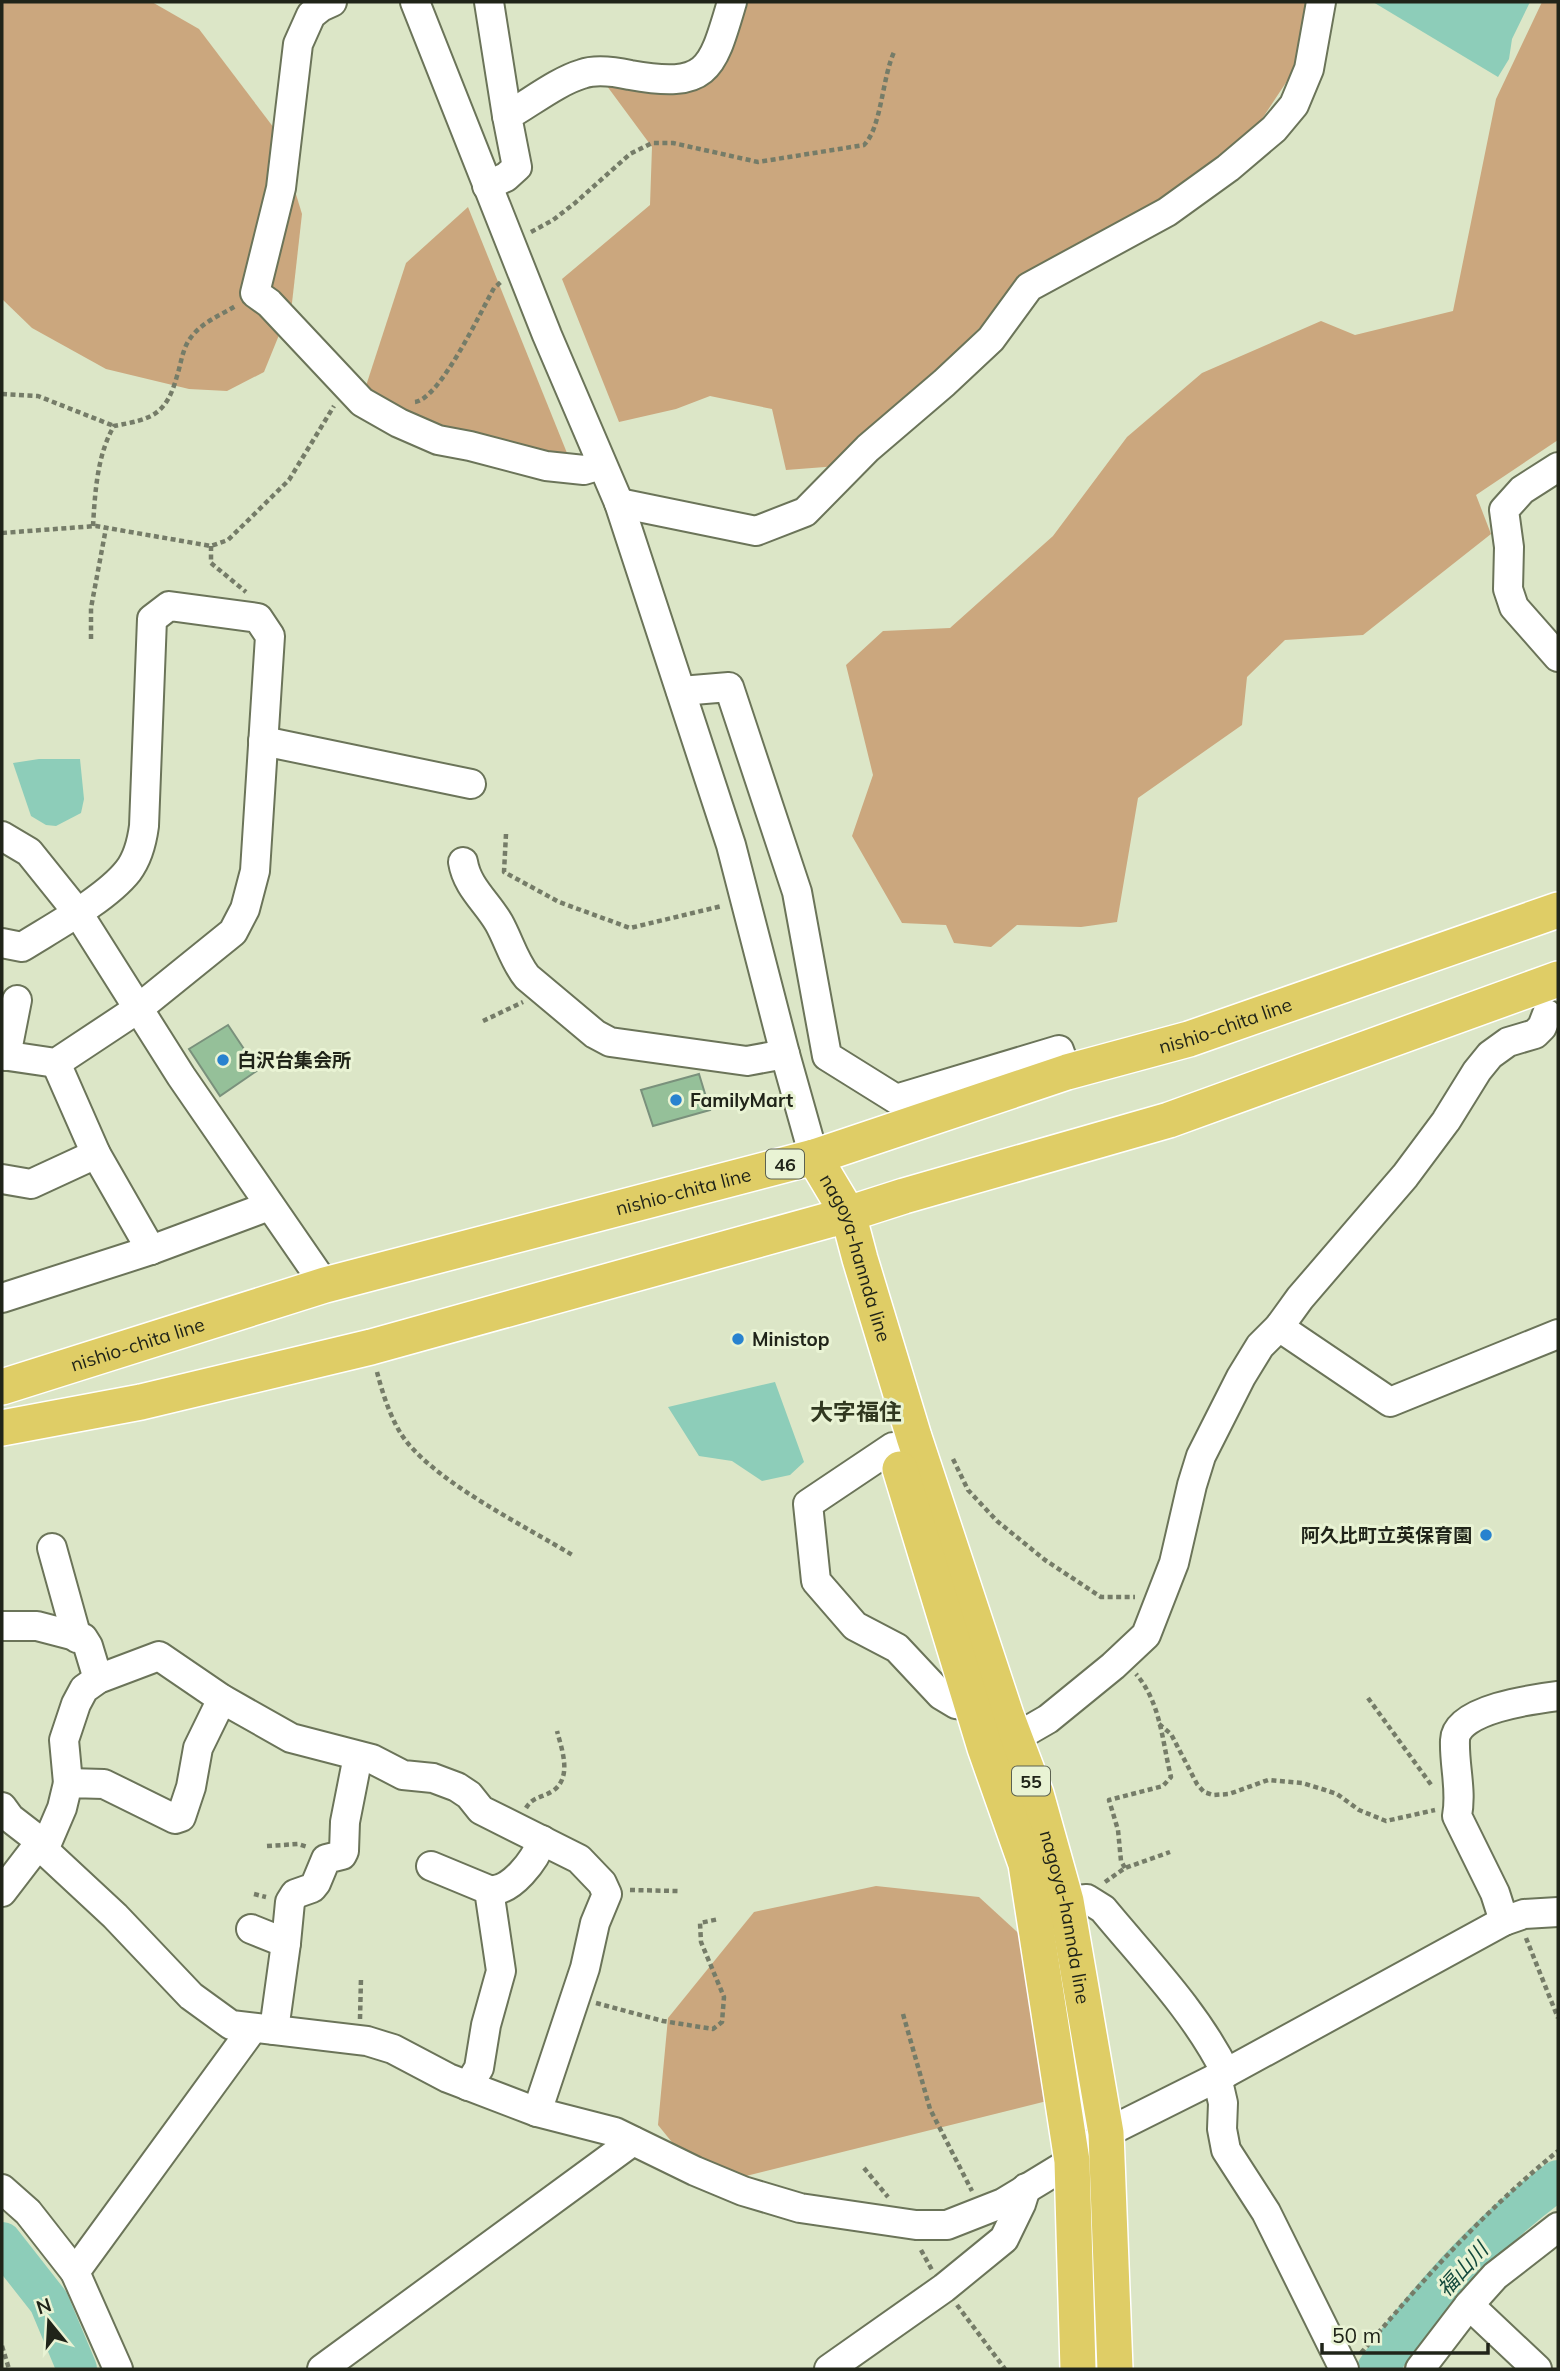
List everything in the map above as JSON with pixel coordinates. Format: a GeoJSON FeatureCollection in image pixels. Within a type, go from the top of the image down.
{"type":"FeatureCollection","features":[{"type":"Feature","properties":{"kind":"main road","name":"nishio-chita line"},"geometry":{"type":"LineString","coordinates":[[2,1387],[325,1285],[814,1157],[1067,1072],[1189,1039],[1558,910]]}},
{"type":"Feature","properties":{"kind":"main road"},"geometry":{"type":"LineString","coordinates":[[2,1429],[141,1402],[371,1347],[839,1217],[1169,1120],[1558,979]]}},
{"type":"Feature","properties":{"kind":"main road","name":"nagoya-hannda line"},"geometry":{"type":"LineString","coordinates":[[814,1157],[859,1259],[914,1437],[1036,1794],[1066,1901],[1106,2133],[1115,2369]]}},
{"type":"Feature","properties":{"kind":"main road","name":"nagoya-hannda line"},"geometry":{"type":"LineString","coordinates":[[839,1217],[893,1447],[972,1706],[1026,1864],[1072,2161],[1078,2369]]}},
{"type":"Feature","properties":{"kind":"street"},"geometry":{"type":"LineString","coordinates":[[332,2],[311,15],[298,44],[281,188],[255,293],[269,303],[362,402],[399,423],[438,440],[566,470],[584,470],[601,465]]}},
{"type":"Feature","properties":{"kind":"street"},"geometry":{"type":"LineString","coordinates":[[415,2],[509,241],[619,503],[731,845],[814,1157]]}},
{"type":"Feature","properties":{"kind":"street"},"geometry":{"type":"LineString","coordinates":[[487,186],[506,177],[517,167],[489,2]]}},
{"type":"Feature","properties":{"kind":"street"},"geometry":{"type":"LineString","coordinates":[[508,116],[584,73],[615,72],[657,80],[694,75],[712,61],[732,2]]}},
{"type":"Feature","properties":{"kind":"street"},"geometry":{"type":"LineString","coordinates":[[619,503],[756,531],[805,512],[869,448],[991,339],[1029,287],[1167,212],[1228,168],[1274,129],[1294,105],[1309,69],[1321,2]]}},
{"type":"Feature","properties":{"kind":"street"},"geometry":{"type":"LineString","coordinates":[[1558,467],[1522,490],[1504,510],[1509,547],[1508,589],[1514,607],[1558,657]]}},
{"type":"Feature","properties":{"kind":"street"},"geometry":{"type":"LineString","coordinates":[[2,943],[22,947],[78,913],[128,872],[142,841],[152,619],[169,606],[258,618],[270,636],[255,871],[245,909],[233,932],[139,1008],[56,1063],[4,1055],[17,1000]]}},
{"type":"Feature","properties":{"kind":"street"},"geometry":{"type":"LineString","coordinates":[[681,691],[729,688],[797,892],[827,1056],[896,1099],[1059,1050],[1067,1072]]}},
{"type":"Feature","properties":{"kind":"street"},"geometry":{"type":"LineString","coordinates":[[263,741],[471,784]]}},
{"type":"Feature","properties":{"kind":"street"},"geometry":{"type":"LineString","coordinates":[[2,836],[29,852],[78,913],[181,1076],[325,1285]]}},
{"type":"Feature","properties":{"kind":"street"},"geometry":{"type":"LineString","coordinates":[[463,862],[468,881],[501,925],[520,969],[595,1034],[610,1042],[747,1061],[785,1054]]}},
{"type":"Feature","properties":{"kind":"street"},"geometry":{"type":"LineString","coordinates":[[1015,1738],[1048,1719],[1146,1635],[1174,1563],[1201,1456],[1241,1377],[1261,1346],[1279,1328],[1300,1298],[1405,1176],[1490,1055],[1507,1042],[1535,1034],[1542,1027],[1547,1014]]}},
{"type":"Feature","properties":{"kind":"street"},"geometry":{"type":"LineString","coordinates":[[56,1063],[96,1154],[151,1250]]}},
{"type":"Feature","properties":{"kind":"street"},"geometry":{"type":"LineString","coordinates":[[2,1179],[31,1184],[96,1154]]}},
{"type":"Feature","properties":{"kind":"street"},"geometry":{"type":"LineString","coordinates":[[2,1298],[151,1250],[269,1206]]}},
{"type":"Feature","properties":{"kind":"street"},"geometry":{"type":"LineString","coordinates":[[1279,1328],[1390,1402],[1558,1334]]}},
{"type":"Feature","properties":{"kind":"street"},"geometry":{"type":"LineString","coordinates":[[893,1447],[808,1504],[816,1581],[855,1626],[897,1648],[940,1695],[956,1704],[972,1706]]}},
{"type":"Feature","properties":{"kind":"street"},"geometry":{"type":"LineString","coordinates":[[52,1548],[77,1638]]}},
{"type":"Feature","properties":{"kind":"street"},"geometry":{"type":"LineString","coordinates":[[2,1626],[37,1626],[83,1639],[89,1646],[98,1679]]}},
{"type":"Feature","properties":{"kind":"street"},"geometry":{"type":"LineString","coordinates":[[2,1892],[41,1847],[62,1808],[68,1783],[64,1740],[84,1689],[98,1679],[159,1656],[222,1699],[291,1738],[372,1759],[403,1774],[433,1778],[457,1787],[481,1810],[579,1859],[602,1883],[606,1892],[595,1923],[585,1968],[537,2112]]}},
{"type":"Feature","properties":{"kind":"street"},"geometry":{"type":"LineString","coordinates":[[1510,1919],[1452,1811],[1460,1802],[1455,1737],[1463,1724],[1482,1713],[1527,1699],[1558,1696]]}},
{"type":"Feature","properties":{"kind":"street"},"geometry":{"type":"LineString","coordinates":[[68,1783],[104,1784],[175,1819],[181,1817],[191,1787],[198,1748],[222,1699]]}},
{"type":"Feature","properties":{"kind":"street"},"geometry":{"type":"LineString","coordinates":[[75,2272],[263,2029],[286,1942],[290,1902],[295,1894],[312,1888],[326,1858],[342,1855],[344,1852],[345,1822],[358,1756]]}},
{"type":"Feature","properties":{"kind":"street"},"geometry":{"type":"LineString","coordinates":[[3,1810],[115,1916],[191,1996],[231,2025],[360,2040],[393,2049],[448,2078],[537,2112],[615,2132],[743,2191],[800,2208],[916,2225],[947,2225],[1003,2203],[1072,2161],[1106,2133],[1221,2075],[1510,1919],[1524,1914],[1558,1912]]}},
{"type":"Feature","properties":{"kind":"street"},"geometry":{"type":"LineString","coordinates":[[431,1866],[496,1891],[503,1889],[523,1871],[539,1850],[542,1840]]}},
{"type":"Feature","properties":{"kind":"street"},"geometry":{"type":"LineString","coordinates":[[468,2086],[479,2068],[486,2025],[501,1971],[489,1890]]}},
{"type":"Feature","properties":{"kind":"street"},"geometry":{"type":"LineString","coordinates":[[1066,1901],[1087,1899],[1103,1909],[1189,2013],[1217,2053],[1226,2150],[1266,2212],[1350,2364]]}},
{"type":"Feature","properties":{"kind":"street"},"geometry":{"type":"LineString","coordinates":[[251,1929],[286,1942]]}},
{"type":"Feature","properties":{"kind":"street"},"geometry":{"type":"LineString","coordinates":[[322,2369],[633,2141]]}},
{"type":"Feature","properties":{"kind":"street"},"geometry":{"type":"LineString","coordinates":[[828,2369],[944,2288],[1004,2239],[1026,2188]]}},
{"type":"Feature","properties":{"kind":"street"},"geometry":{"type":"LineString","coordinates":[[2,2189],[28,2212],[75,2272],[118,2369]]}},
{"type":"Feature","properties":{"kind":"street"},"geometry":{"type":"LineString","coordinates":[[1420,2369],[1495,2276],[1558,2227]]}},
{"type":"Feature","properties":{"kind":"street"},"geometry":{"type":"LineString","coordinates":[[1469,2305],[1536,2369]]}},
{"type":"Feature","properties":{"kind":"path"},"geometry":{"type":"LineString","coordinates":[[509,241],[553,220],[608,176],[630,154],[652,143],[673,143],[758,162],[864,145],[874,131],[888,64],[895,50]]}},
{"type":"Feature","properties":{"kind":"path"},"geometry":{"type":"LineString","coordinates":[[408,402],[420,401],[429,395],[455,360],[494,288],[503,280],[522,272]]}},
{"type":"Feature","properties":{"kind":"path"},"geometry":{"type":"LineString","coordinates":[[2,394],[38,396],[114,426],[145,420],[155,416],[161,409],[177,378],[188,341],[203,324],[255,293]]}},
{"type":"Feature","properties":{"kind":"path"},"geometry":{"type":"LineString","coordinates":[[2,533],[93,526],[211,546],[228,540],[289,480],[348,386]]}},
{"type":"Feature","properties":{"kind":"path"},"geometry":{"type":"LineString","coordinates":[[93,526],[102,459],[114,426]]}},
{"type":"Feature","properties":{"kind":"path"},"geometry":{"type":"LineString","coordinates":[[91,639],[91,608],[106,528]]}},
{"type":"Feature","properties":{"kind":"path"},"geometry":{"type":"LineString","coordinates":[[211,546],[211,563],[250,594]]}},
{"type":"Feature","properties":{"kind":"path"},"geometry":{"type":"LineString","coordinates":[[506,834],[504,872],[559,902],[630,929],[746,901]]}},
{"type":"Feature","properties":{"kind":"path"},"geometry":{"type":"LineString","coordinates":[[483,1021],[545,992]]}},
{"type":"Feature","properties":{"kind":"path"},"geometry":{"type":"LineString","coordinates":[[371,1347],[380,1385],[398,1429],[419,1454],[460,1487],[574,1556]]}},
{"type":"Feature","properties":{"kind":"path"},"geometry":{"type":"LineString","coordinates":[[948,1450],[968,1490],[997,1521],[1045,1560],[1101,1597],[1145,1597],[1158,1602]]}},
{"type":"Feature","properties":{"kind":"path"},"geometry":{"type":"LineString","coordinates":[[1122,1658],[1149,1689],[1157,1707],[1171,1777],[1163,1786],[1109,1800],[1125,1868]]}},
{"type":"Feature","properties":{"kind":"path"},"geometry":{"type":"LineString","coordinates":[[1159,1724],[1171,1734],[1197,1784],[1204,1792],[1213,1795],[1229,1794],[1268,1780],[1302,1783],[1322,1789],[1336,1794],[1359,1810],[1386,1821],[1452,1811],[1368,1698]]}},
{"type":"Feature","properties":{"kind":"path"},"geometry":{"type":"LineString","coordinates":[[514,1826],[531,1800],[554,1790],[561,1782],[565,1765],[557,1731]]}},
{"type":"Feature","properties":{"kind":"path"},"geometry":{"type":"LineString","coordinates":[[267,1846],[298,1844],[329,1857]]}},
{"type":"Feature","properties":{"kind":"path"},"geometry":{"type":"LineString","coordinates":[[1099,1887],[1125,1868],[1170,1852]]}},
{"type":"Feature","properties":{"kind":"path"},"geometry":{"type":"LineString","coordinates":[[606,1892],[615,1889],[678,1891]]}},
{"type":"Feature","properties":{"kind":"path"},"geometry":{"type":"LineString","coordinates":[[575,1997],[663,2021],[713,2029],[722,2022],[724,1997],[701,1942],[700,1923],[719,1919]]}},
{"type":"Feature","properties":{"kind":"path"},"geometry":{"type":"LineString","coordinates":[[1510,1919],[1531,1946],[1558,2018]]}},
{"type":"Feature","properties":{"kind":"path"},"geometry":{"type":"LineString","coordinates":[[360,2040],[361,1978]]}},
{"type":"Feature","properties":{"kind":"path"},"geometry":{"type":"LineString","coordinates":[[903,2014],[930,2109],[983,2212]]}},
{"type":"Feature","properties":{"kind":"path"},"geometry":{"type":"LineString","coordinates":[[1350,2364],[1461,2238],[1518,2184],[1558,2151]]}},
{"type":"Feature","properties":{"kind":"path"},"geometry":{"type":"LineString","coordinates":[[2,2346],[9,2369]]}},
{"type":"Feature","properties":{"kind":"shaded area"},"geometry":{"type":"Polygon","coordinates":[[[2,2],[152,2],[199,29],[277,132],[302,214],[292,303],[264,372],[227,391],[189,389],[106,369],[32,328],[2,299],[2,2]]]}},
{"type":"Feature","properties":{"kind":"shaded area"},"geometry":{"type":"Polygon","coordinates":[[[742,2],[1311,2],[1297,66],[1254,131],[1165,203],[1047,262],[838,466],[786,470],[772,409],[710,396],[676,409],[619,422],[562,279],[650,205],[652,147],[604,82],[675,88],[742,2]]]}},
{"type":"Feature","properties":{"kind":"shaded area"},"geometry":{"type":"Polygon","coordinates":[[[1542,2],[1558,2],[1558,440],[1476,495],[1491,534],[1363,635],[1285,640],[1247,677],[1242,725],[1138,798],[1117,922],[1081,927],[1017,925],[991,947],[954,943],[946,925],[902,923],[852,836],[873,775],[846,665],[883,631],[950,628],[1053,536],[1127,437],[1202,373],[1321,321],[1355,335],[1453,311],[1496,99],[1542,2]]]}},
{"type":"Feature","properties":{"kind":"shaded area"},"geometry":{"type":"Polygon","coordinates":[[[468,207],[569,458],[464,437],[363,395],[406,263],[468,207]]]}},
{"type":"Feature","properties":{"kind":"shaded area"},"geometry":{"type":"Polygon","coordinates":[[[876,1886],[979,1897],[1064,1975],[1078,2047],[1074,2071],[1063,2097],[714,2184],[688,2162],[658,2125],[668,2018],[754,1912],[876,1886]]]}},
{"type":"Feature","properties":{"kind":"water"},"geometry":{"type":"Polygon","coordinates":[[[1373,2],[1530,2],[1512,39],[1509,59],[1498,77],[1373,2]]]}},
{"type":"Feature","properties":{"kind":"water"},"geometry":{"type":"Polygon","coordinates":[[[39,759],[80,759],[84,799],[81,813],[56,826],[46,825],[31,816],[13,763],[39,759]]]}},
{"type":"Feature","properties":{"kind":"water"},"geometry":{"type":"Polygon","coordinates":[[[775,1382],[804,1462],[790,1475],[762,1481],[732,1461],[699,1456],[668,1407],[775,1382]]]}},
{"type":"Feature","properties":{"kind":"building","name":"白沢台集会所"},"geometry":{"type":"Polygon","coordinates":[[[228,1025],[258,1070],[220,1096],[189,1049],[228,1025]]]}},
{"type":"Feature","properties":{"kind":"building","name":"FamilyMart"},"geometry":{"type":"Polygon","coordinates":[[[699,1074],[710,1110],[653,1126],[641,1090],[699,1074]]]}},
{"type":"Feature","properties":{"kind":"waterway","name":"福山川"},"geometry":{"type":"LineString","coordinates":[[1377,2369],[1460,2267],[1507,2221],[1558,2180]]}},
{"type":"Feature","properties":{"kind":"waterway"},"geometry":{"type":"LineString","coordinates":[[2,2242],[49,2302],[77,2369]]}},
{"type":"Feature","properties":{"kind":"place","name":"白沢台集会所"},"geometry":{"type":"Point","coordinates":[223,1060]}},
{"type":"Feature","properties":{"kind":"place","name":"FamilyMart"},"geometry":{"type":"Point","coordinates":[676,1100]}},
{"type":"Feature","properties":{"kind":"place","name":"Ministop"},"geometry":{"type":"Point","coordinates":[738,1339]}},
{"type":"Feature","properties":{"kind":"place","name":"阿久比町立英保育園"},"geometry":{"type":"Point","coordinates":[1486,1535]}},
{"type":"Feature","properties":{"kind":"district","name":"大字福住"},"geometry":{"type":"Point","coordinates":[856,1411]}}]}
